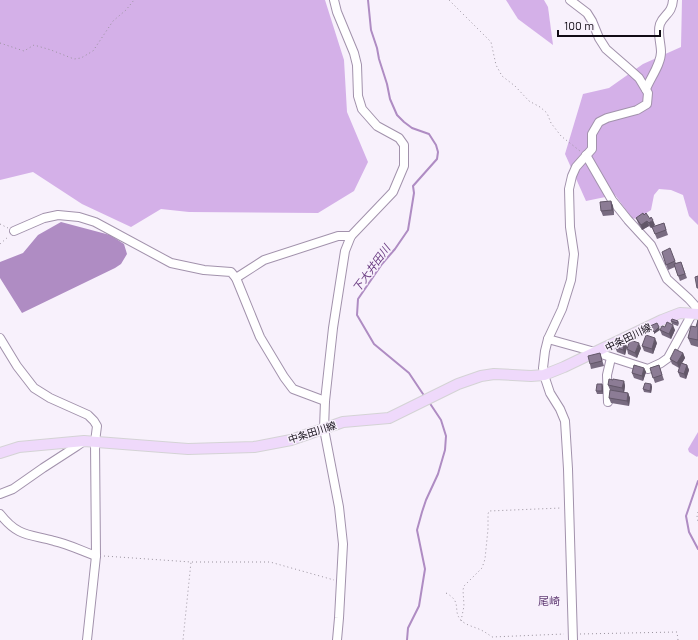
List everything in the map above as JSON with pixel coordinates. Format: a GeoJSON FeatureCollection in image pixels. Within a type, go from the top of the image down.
{"type":"FeatureCollection","features":[{"type":"Feature","properties":{"kind":"main road","name":"中条田川線"},"geometry":{"type":"LineString","coordinates":[[0,452],[19,447],[84,441],[188,449],[254,447],[291,440],[343,422],[389,418],[458,384],[481,376],[494,374],[531,376],[544,375],[558,370],[662,320],[680,313],[696,312]]}},
{"type":"Feature","properties":{"kind":"street"},"geometry":{"type":"LineString","coordinates":[[334,0],[337,12],[354,53],[357,65],[358,96],[362,109],[377,126],[399,138],[404,145],[404,166],[393,192],[351,236],[344,251],[333,328],[325,401],[324,429],[339,507],[343,544],[336,640]]}},
{"type":"Feature","properties":{"kind":"street"},"geometry":{"type":"LineString","coordinates":[[570,0],[587,13],[606,49],[639,78],[648,93],[647,104],[637,110],[607,118],[599,122],[592,134],[592,149],[576,167],[572,176],[569,188],[570,227],[574,254],[571,280],[562,309],[548,339],[545,351],[543,368],[544,375],[550,394],[560,409],[565,421],[568,463],[572,637]]}},
{"type":"Feature","properties":{"kind":"street"},"geometry":{"type":"LineString","coordinates":[[646,89],[660,60],[660,23],[671,10],[673,0]]}},
{"type":"Feature","properties":{"kind":"street"},"geometry":{"type":"LineString","coordinates":[[548,339],[648,369],[668,358],[696,312],[689,299],[667,279],[651,245],[612,200],[586,155]]}},
{"type":"Feature","properties":{"kind":"street"},"geometry":{"type":"LineString","coordinates":[[14,231],[51,216],[58,215],[78,217],[95,222],[171,264],[204,270],[231,272],[236,278],[260,337],[284,377],[293,389],[325,401]]}},
{"type":"Feature","properties":{"kind":"street"},"geometry":{"type":"LineString","coordinates":[[236,278],[264,260],[338,236],[351,236]]}},
{"type":"Feature","properties":{"kind":"street"},"geometry":{"type":"LineString","coordinates":[[0,338],[17,366],[34,388],[50,398],[88,415],[97,426],[95,442],[96,556],[87,640]]}},
{"type":"Feature","properties":{"kind":"street"},"geometry":{"type":"LineString","coordinates":[[608,402],[607,375],[611,358]]}},
{"type":"Feature","properties":{"kind":"street"},"geometry":{"type":"LineString","coordinates":[[0,494],[13,489],[84,441]]}},
{"type":"Feature","properties":{"kind":"street"},"geometry":{"type":"LineString","coordinates":[[0,514],[7,523],[20,532],[55,541],[96,556]]}},
{"type":"Feature","properties":{"kind":"path"},"geometry":{"type":"LineString","coordinates":[[0,43],[24,51],[34,45],[74,59],[82,58],[93,51],[113,21],[126,10],[134,0]]}},
{"type":"Feature","properties":{"kind":"path"},"geometry":{"type":"LineString","coordinates":[[449,0],[491,42],[496,65],[502,76],[515,86],[529,101],[547,113],[551,124],[561,136],[586,155]]}},
{"type":"Feature","properties":{"kind":"path"},"geometry":{"type":"LineString","coordinates":[[0,244],[14,231]]}},
{"type":"Feature","properties":{"kind":"path"},"geometry":{"type":"LineString","coordinates":[[461,621],[464,606],[462,590],[464,586],[482,568],[485,559],[489,511],[569,507]]}},
{"type":"Feature","properties":{"kind":"path"},"geometry":{"type":"LineString","coordinates":[[698,512],[698,522]]}},
{"type":"Feature","properties":{"kind":"path"},"geometry":{"type":"LineString","coordinates":[[96,556],[191,562],[270,562],[341,582]]}},
{"type":"Feature","properties":{"kind":"path"},"geometry":{"type":"LineString","coordinates":[[183,640],[191,562]]}},
{"type":"Feature","properties":{"kind":"path"},"geometry":{"type":"LineString","coordinates":[[446,593],[453,597],[456,603],[458,616],[461,621],[492,636],[572,637],[677,632],[678,640]]}},
{"type":"Feature","properties":{"kind":"path"},"geometry":{"type":"LineString","coordinates":[[491,640],[492,636]]}},
{"type":"Feature","properties":{"kind":"shaded area"},"geometry":{"type":"Polygon","coordinates":[[[0,0],[325,0],[344,60],[347,112],[368,162],[354,191],[318,213],[189,212],[161,209],[131,227],[82,204],[33,172],[0,180],[0,0]]]}},
{"type":"Feature","properties":{"kind":"shaded area"},"geometry":{"type":"Polygon","coordinates":[[[506,0],[544,0],[548,7],[553,45],[518,19],[506,0]]]}},
{"type":"Feature","properties":{"kind":"shaded area"},"geometry":{"type":"Polygon","coordinates":[[[682,0],[698,0],[698,225],[689,216],[683,195],[671,190],[659,189],[654,195],[651,210],[637,219],[632,218],[615,195],[586,201],[565,154],[583,94],[609,88],[643,64],[681,47],[682,0]]]}},
{"type":"Feature","properties":{"kind":"shaded area"},"geometry":{"type":"Polygon","coordinates":[[[61,222],[110,235],[124,244],[127,254],[121,264],[115,268],[22,313],[0,278],[0,262],[23,253],[38,235],[61,222]]]}},
{"type":"Feature","properties":{"kind":"shaded area"},"geometry":{"type":"Polygon","coordinates":[[[698,432],[697,457],[689,452],[688,449],[698,432]]]}},
{"type":"Feature","properties":{"kind":"building"},"geometry":{"type":"Polygon","coordinates":[[[611,201],[612,210],[601,211],[600,202],[611,201]]]}},
{"type":"Feature","properties":{"kind":"building"},"geometry":{"type":"Polygon","coordinates":[[[643,213],[644,215],[646,213],[650,219],[651,217],[653,220],[649,223],[647,221],[641,225],[636,218],[643,213]]]}},
{"type":"Feature","properties":{"kind":"building"},"geometry":{"type":"Polygon","coordinates":[[[664,223],[666,230],[655,234],[652,227],[664,223]]]}},
{"type":"Feature","properties":{"kind":"building"},"geometry":{"type":"Polygon","coordinates":[[[670,248],[675,261],[666,265],[662,252],[670,248]]]}},
{"type":"Feature","properties":{"kind":"building"},"geometry":{"type":"Polygon","coordinates":[[[681,262],[685,274],[678,276],[674,264],[681,262]]]}},
{"type":"Feature","properties":{"kind":"building"},"geometry":{"type":"Polygon","coordinates":[[[698,276],[698,288],[697,288],[695,277],[698,276]]]}},
{"type":"Feature","properties":{"kind":"building"},"geometry":{"type":"Polygon","coordinates":[[[672,319],[678,321],[677,323],[671,321],[672,319]]]}},
{"type":"Feature","properties":{"kind":"building"},"geometry":{"type":"Polygon","coordinates":[[[698,320],[698,340],[688,338],[691,326],[696,327],[698,320]]]}},
{"type":"Feature","properties":{"kind":"building"},"geometry":{"type":"Polygon","coordinates":[[[667,322],[673,325],[669,334],[660,330],[662,326],[665,327],[667,322]]]}},
{"type":"Feature","properties":{"kind":"building"},"geometry":{"type":"Polygon","coordinates":[[[657,323],[659,327],[654,332],[650,326],[657,323]]]}},
{"type":"Feature","properties":{"kind":"building"},"geometry":{"type":"Polygon","coordinates":[[[646,335],[655,338],[652,349],[642,346],[646,335]]]}},
{"type":"Feature","properties":{"kind":"building"},"geometry":{"type":"Polygon","coordinates":[[[617,339],[625,342],[623,350],[615,347],[617,339]]]}},
{"type":"Feature","properties":{"kind":"building"},"geometry":{"type":"Polygon","coordinates":[[[630,340],[639,343],[635,353],[627,349],[630,340]]]}},
{"type":"Feature","properties":{"kind":"building"},"geometry":{"type":"Polygon","coordinates":[[[675,349],[683,353],[677,363],[670,359],[675,349]]]}},
{"type":"Feature","properties":{"kind":"building"},"geometry":{"type":"Polygon","coordinates":[[[600,353],[602,361],[590,364],[588,356],[600,353]]]}},
{"type":"Feature","properties":{"kind":"building"},"geometry":{"type":"Polygon","coordinates":[[[681,363],[687,365],[684,374],[678,372],[681,363]]]}},
{"type":"Feature","properties":{"kind":"building"},"geometry":{"type":"Polygon","coordinates":[[[634,365],[644,368],[642,376],[632,373],[634,365]]]}},
{"type":"Feature","properties":{"kind":"building"},"geometry":{"type":"Polygon","coordinates":[[[659,365],[662,375],[653,378],[650,368],[659,365]]]}},
{"type":"Feature","properties":{"kind":"building"},"geometry":{"type":"Polygon","coordinates":[[[609,379],[624,381],[622,388],[608,385],[609,379]]]}},
{"type":"Feature","properties":{"kind":"building"},"geometry":{"type":"Polygon","coordinates":[[[645,383],[651,384],[650,391],[643,389],[645,383]]]}},
{"type":"Feature","properties":{"kind":"building"},"geometry":{"type":"Polygon","coordinates":[[[597,384],[602,384],[602,391],[596,391],[597,384]]]}},
{"type":"Feature","properties":{"kind":"building"},"geometry":{"type":"Polygon","coordinates":[[[610,390],[628,393],[627,401],[609,398],[610,390]]]}},
{"type":"Feature","properties":{"kind":"waterway","name":"下大井田川"},"geometry":{"type":"LineString","coordinates":[[368,0],[371,30],[390,99],[397,115],[412,128],[429,134],[436,145],[438,152],[437,159],[413,186],[414,193],[408,230],[358,299],[357,315],[374,344],[409,373],[425,397]]}},
{"type":"Feature","properties":{"kind":"waterway","name":"下大井田川"},"geometry":{"type":"LineString","coordinates":[[407,640],[408,628],[419,606],[425,569],[417,530],[426,500],[438,474],[445,450],[446,436],[441,420],[429,402]]}},
{"type":"Feature","properties":{"kind":"waterway"},"geometry":{"type":"LineString","coordinates":[[698,481],[686,516],[689,532],[698,549]]}},
{"type":"Feature","properties":{"kind":"district","name":"尾崎"},"geometry":{"type":"Point","coordinates":[549,600]}}]}
